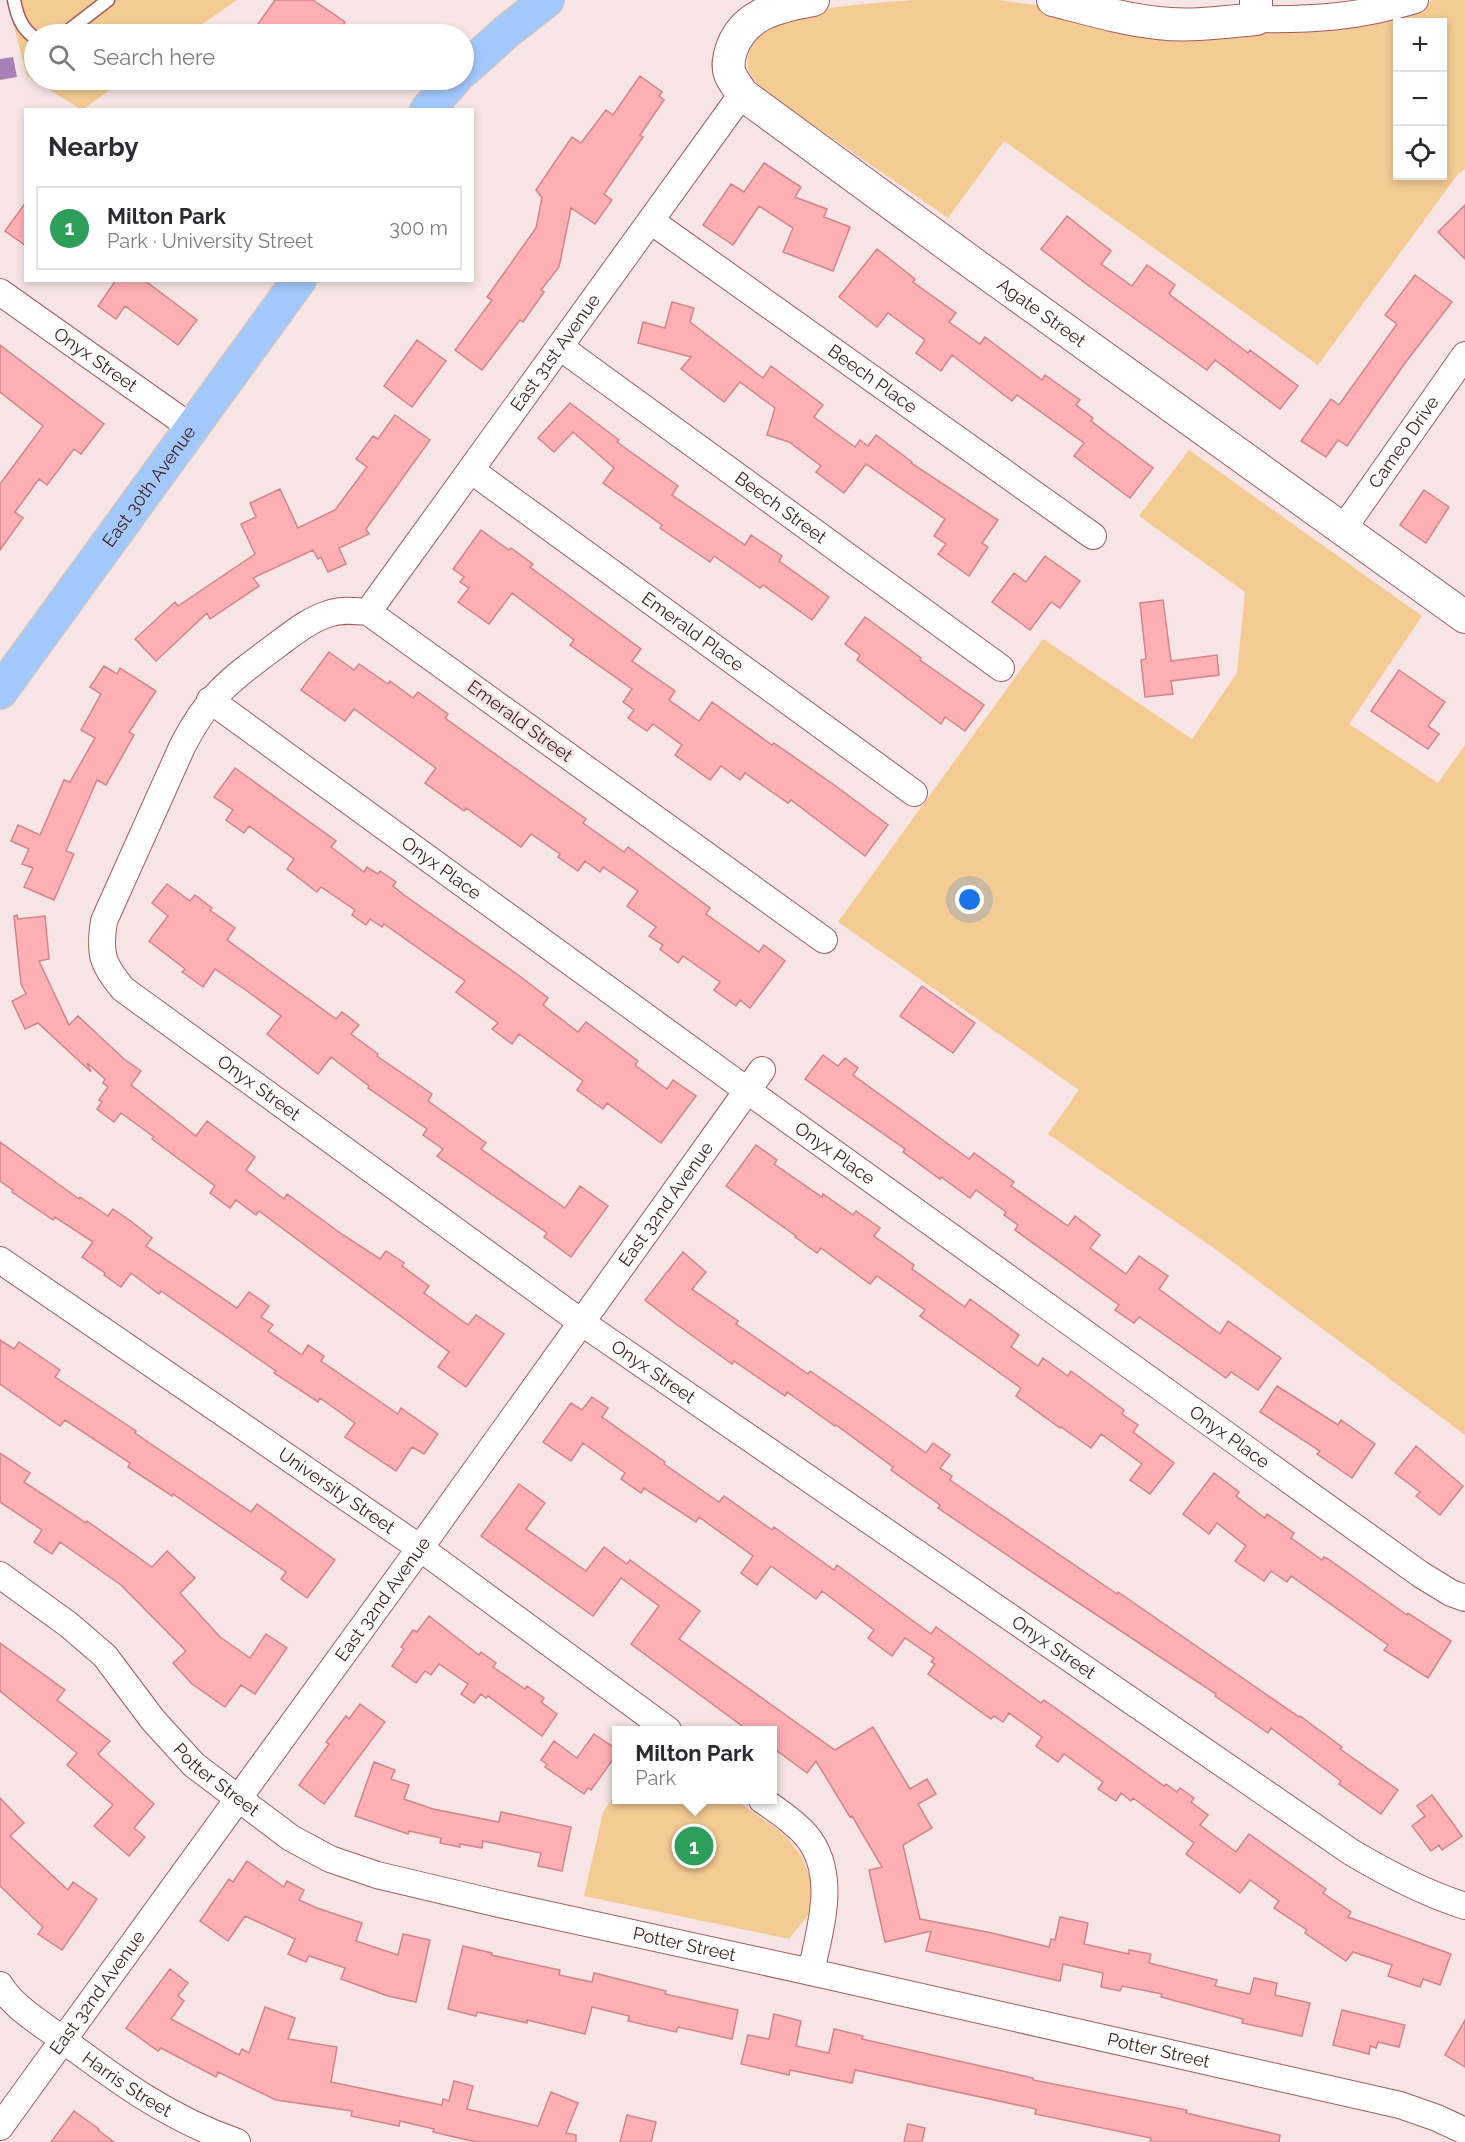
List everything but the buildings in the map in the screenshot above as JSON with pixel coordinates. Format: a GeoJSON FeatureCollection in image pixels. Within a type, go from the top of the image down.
{"type":"FeatureCollection","features":[{"type":"Feature","properties":{"kind":"main road"},"geometry":{"type":"LineString","coordinates":[[474,61],[547,0]]}},
{"type":"Feature","properties":{"kind":"main road"},"geometry":{"type":"LineString","coordinates":[[429,108],[445,90]]}},
{"type":"Feature","properties":{"kind":"main road","name":"East 30th Avenue"},"geometry":{"type":"LineString","coordinates":[[0,692],[298,282]]}},
{"type":"Feature","properties":{"kind":"street","name":"Agate Street"},"geometry":{"type":"LineString","coordinates":[[813,0],[766,12],[747,24],[740,32],[734,40],[729,59],[730,73],[742,94],[1465,618]]}},
{"type":"Feature","properties":{"kind":"street"},"geometry":{"type":"LineString","coordinates":[[1053,0],[1107,14],[1159,23],[1199,24],[1256,10],[1308,20],[1351,16],[1384,10],[1415,0]]}},
{"type":"Feature","properties":{"kind":"street","name":"East 31st Avenue"},"geometry":{"type":"LineString","coordinates":[[368,612],[742,94]]}},
{"type":"Feature","properties":{"kind":"street","name":"Beech Place"},"geometry":{"type":"LineString","coordinates":[[651,221],[1093,536]]}},
{"type":"Feature","properties":{"kind":"street","name":"Onyx Street"},"geometry":{"type":"LineString","coordinates":[[0,292],[192,428]]}},
{"type":"Feature","properties":{"kind":"street","name":"Beech Street"},"geometry":{"type":"LineString","coordinates":[[560,347],[1001,668]]}},
{"type":"Feature","properties":{"kind":"street","name":"Cameo Drive"},"geometry":{"type":"LineString","coordinates":[[1343,529],[1465,355]]}},
{"type":"Feature","properties":{"kind":"street","name":"Emerald Place"},"geometry":{"type":"LineString","coordinates":[[472,471],[914,793]]}},
{"type":"Feature","properties":{"kind":"street"},"geometry":{"type":"LineString","coordinates":[[210,700],[230,680],[305,624],[329,613],[350,610],[368,612]]}},
{"type":"Feature","properties":{"kind":"street","name":"Emerald Street"},"geometry":{"type":"LineString","coordinates":[[368,612],[824,940]]}},
{"type":"Feature","properties":{"kind":"street","name":"Onyx Street"},"geometry":{"type":"LineString","coordinates":[[210,700],[195,721],[182,747],[104,921],[101,943],[106,968],[123,989],[581,1322],[1351,1852],[1395,1878],[1441,1899],[1465,1906]]}},
{"type":"Feature","properties":{"kind":"street","name":"Onyx Place"},"geometry":{"type":"LineString","coordinates":[[210,700],[755,1081],[1420,1574],[1450,1593],[1465,1598]]}},
{"type":"Feature","properties":{"kind":"street","name":"East 32nd Avenue"},"geometry":{"type":"LineString","coordinates":[[0,2127],[755,1081]]}},
{"type":"Feature","properties":{"kind":"street","name":"University Street"},"geometry":{"type":"LineString","coordinates":[[0,1260],[420,1548],[661,1726]]}},
{"type":"Feature","properties":{"kind":"street","name":"Potter Street"},"geometry":{"type":"LineString","coordinates":[[0,1575],[69,1625],[105,1656],[153,1720],[194,1765],[291,1838],[330,1859],[376,1875],[504,1905],[1400,2105],[1465,2131]]}},
{"type":"Feature","properties":{"kind":"street"},"geometry":{"type":"LineString","coordinates":[[768,1804],[798,1826],[808,1837],[822,1868],[825,1898],[811,1972]]}},
{"type":"Feature","properties":{"kind":"street","name":"Harris Street"},"geometry":{"type":"LineString","coordinates":[[0,1985],[21,2008],[63,2040],[170,2114],[204,2131],[237,2142]]}},
{"type":"Feature","properties":{"kind":"lane"},"geometry":{"type":"LineString","coordinates":[[14,0],[19,20],[24,28]]}},
{"type":"Feature","properties":{"kind":"lane"},"geometry":{"type":"LineString","coordinates":[[77,24],[108,0]]}},
{"type":"Feature","properties":{"kind":"shaded area"},"geometry":{"type":"Polygon","coordinates":[[[7,0],[237,0],[202,24],[24,24],[24,65],[7,0]]]}},
{"type":"Feature","properties":{"kind":"shaded area"},"geometry":{"type":"Polygon","coordinates":[[[914,0],[998,0],[1035,5],[1134,28],[1422,6],[1433,0],[1465,0],[1465,169],[1458,174],[1318,365],[1004,141],[948,218],[767,93],[754,80],[748,59],[758,37],[775,25],[796,16],[847,6],[914,0]]]}},
{"type":"Feature","properties":{"kind":"shaded area"},"geometry":{"type":"Polygon","coordinates":[[[13,57],[17,77],[0,80],[0,59],[13,57]]]}},
{"type":"Feature","properties":{"kind":"shaded area"},"geometry":{"type":"Polygon","coordinates":[[[50,90],[110,90],[85,108],[79,108],[50,90]]]}},
{"type":"Feature","properties":{"kind":"shaded area"},"geometry":{"type":"Polygon","coordinates":[[[1189,450],[1422,616],[1349,724],[1438,783],[1465,745],[1465,1435],[1218,1251],[1048,1134],[1079,1090],[838,922],[1043,639],[1192,739],[1237,673],[1245,592],[1139,516],[1189,450]]]}},
{"type":"Feature","properties":{"kind":"shaded area"},"geometry":{"type":"Polygon","coordinates":[[[612,1798],[612,1804],[742,1804],[785,1835],[802,1857],[811,1880],[812,1899],[808,1915],[789,1939],[584,1896],[603,1812],[612,1798]]]}},
{"type":"Feature","properties":{"kind":"place","name":"Milton Park"},"geometry":{"type":"Point","coordinates":[694,1846]}}]}
